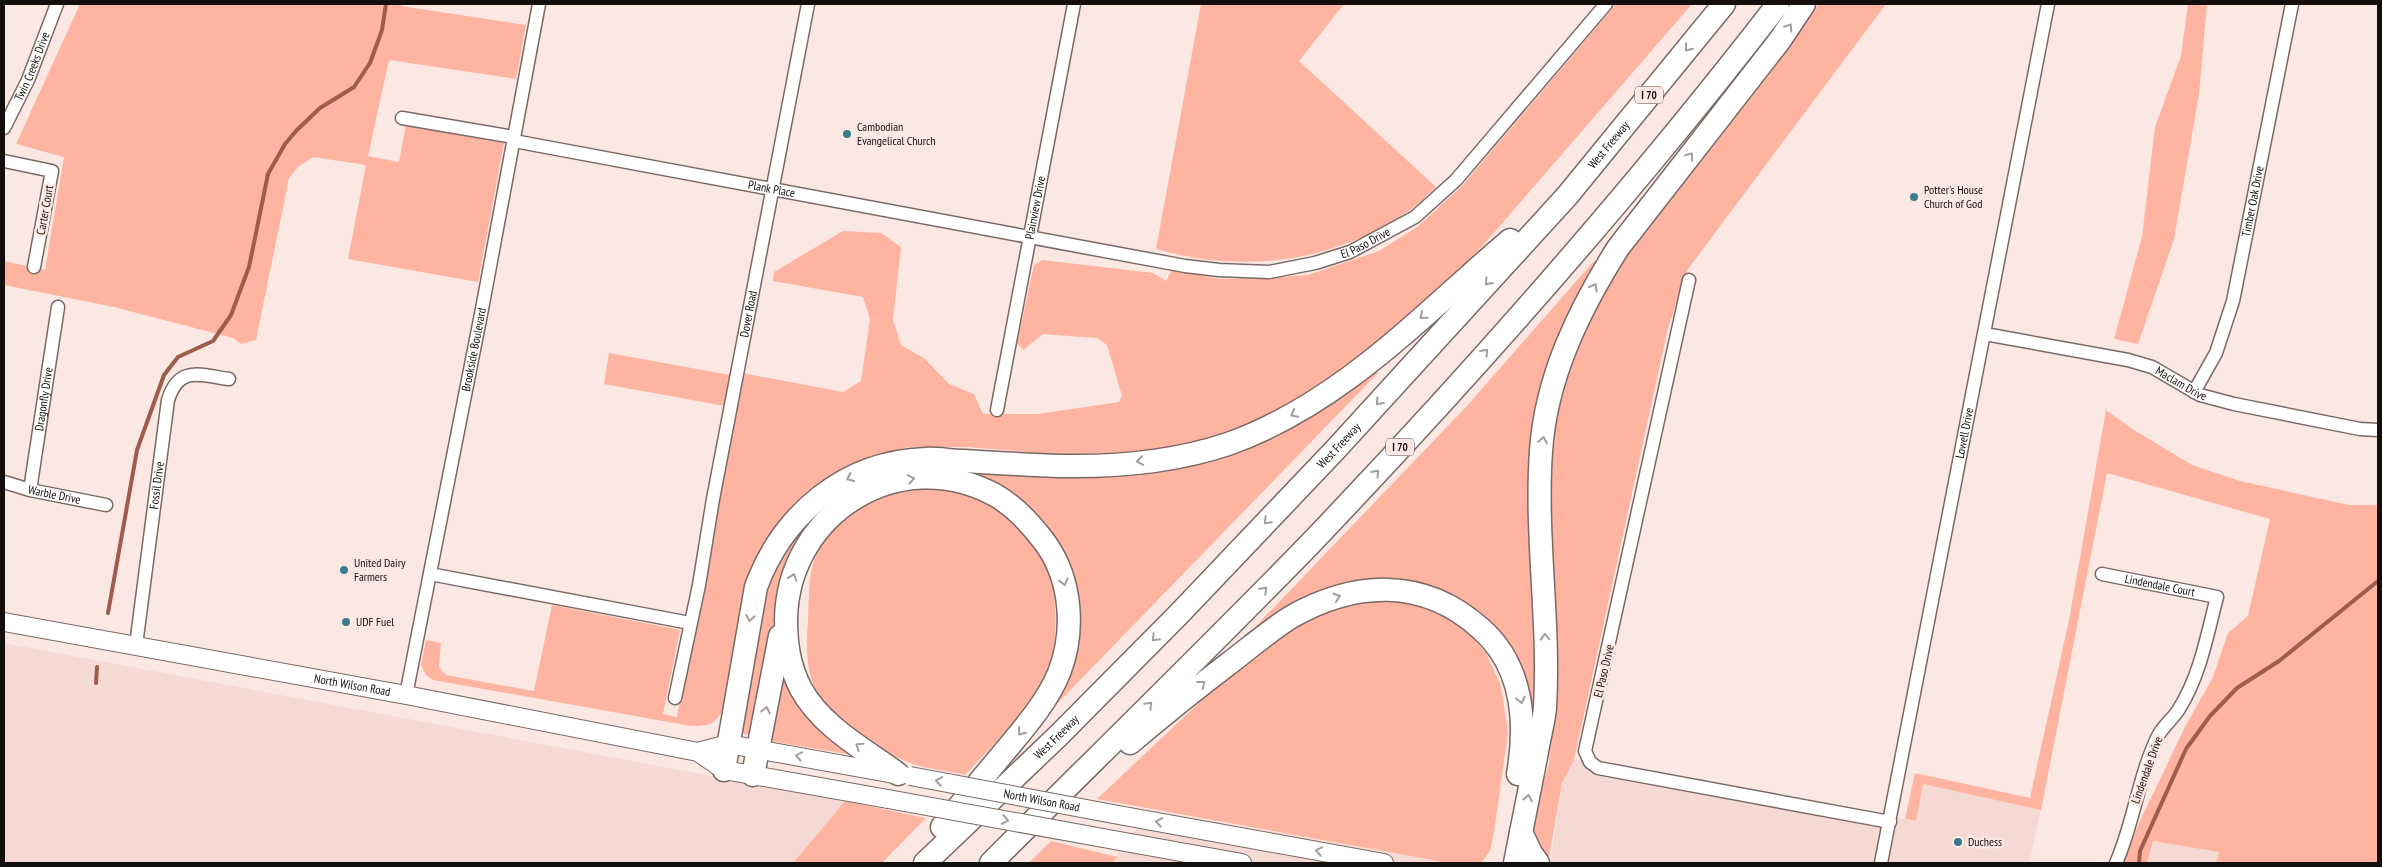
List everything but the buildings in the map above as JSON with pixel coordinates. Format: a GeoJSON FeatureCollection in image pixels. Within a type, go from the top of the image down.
{"type":"FeatureCollection","features":[{"type":"Feature","properties":{"kind":"highway","name":"West Freeway"},"geometry":{"type":"LineString","coordinates":[[925,863],[1058,736],[1185,608],[1336,449],[1579,181],[1724,4]]}},
{"type":"Feature","properties":{"kind":"highway","name":"I 70"},"geometry":{"type":"LineString","coordinates":[[991,863],[1308,546],[1373,477],[1588,238],[1723,75],[1778,4]]}},
{"type":"Feature","properties":{"kind":"highway"},"geometry":{"type":"LineString","coordinates":[[1516,863],[1544,709],[1546,659],[1540,489],[1541,449],[1548,407],[1560,363],[1575,323],[1595,285],[1618,248],[1780,40],[1804,4]]}},
{"type":"Feature","properties":{"kind":"highway"},"geometry":{"type":"LineString","coordinates":[[724,770],[751,610],[765,560],[797,516],[825,492],[840,482],[880,465],[925,459],[1064,466],[1101,465],[1162,458],[1228,444],[1274,424],[1316,402],[1359,372],[1579,181]]}},
{"type":"Feature","properties":{"kind":"highway"},"geometry":{"type":"LineString","coordinates":[[753,775],[790,582],[798,560],[810,539],[825,520],[844,504],[868,491],[917,477],[964,483],[996,496],[1028,521],[1053,554],[1062,572],[1068,595],[1069,622],[1066,648],[1059,673],[1047,695],[1025,727],[912,863]]}},
{"type":"Feature","properties":{"kind":"highway"},"geometry":{"type":"LineString","coordinates":[[991,863],[1165,713],[1290,618],[1319,603],[1354,591],[1396,589],[1446,604],[1468,617],[1486,632],[1499,650],[1513,677],[1522,707],[1523,732],[1518,772],[1500,863]]}},
{"type":"Feature","properties":{"kind":"highway"},"geometry":{"type":"LineString","coordinates":[[787,601],[786,639],[790,664],[802,689],[818,712],[838,732],[904,775]]}},
{"type":"Feature","properties":{"kind":"highway"},"geometry":{"type":"LineString","coordinates":[[1521,832],[1538,863]]}},
{"type":"Feature","properties":{"kind":"main road","name":"North Wilson Road"},"geometry":{"type":"LineString","coordinates":[[4,622],[406,695],[698,752],[724,770],[1242,863]]}},
{"type":"Feature","properties":{"kind":"main road","name":"North Wilson Road"},"geometry":{"type":"LineString","coordinates":[[698,752],[728,744],[1384,863]]}},
{"type":"Feature","properties":{"kind":"street","name":"Twin Creeks Drive"},"geometry":{"type":"LineString","coordinates":[[4,128],[28,80],[57,4]]}},
{"type":"Feature","properties":{"kind":"street","name":"Brookside Boulevard"},"geometry":{"type":"LineString","coordinates":[[406,695],[539,4]]}},
{"type":"Feature","properties":{"kind":"street","name":"Dover Road"},"geometry":{"type":"LineString","coordinates":[[674,698],[808,4]]}},
{"type":"Feature","properties":{"kind":"street","name":"Plainview Drive"},"geometry":{"type":"LineString","coordinates":[[997,410],[1074,4]]}},
{"type":"Feature","properties":{"kind":"street","name":"El Paso Drive"},"geometry":{"type":"LineString","coordinates":[[1030,237],[1219,270],[1255,272],[1281,270],[1315,263],[1350,252],[1416,217],[1456,180],[1606,4]]}},
{"type":"Feature","properties":{"kind":"street","name":"Lowell Drive"},"geometry":{"type":"LineString","coordinates":[[1881,863],[2048,4]]}},
{"type":"Feature","properties":{"kind":"street","name":"Timber Oak Drive"},"geometry":{"type":"LineString","coordinates":[[2194,392],[2216,353],[2233,301],[2292,4]]}},
{"type":"Feature","properties":{"kind":"street","name":"Plank Place"},"geometry":{"type":"LineString","coordinates":[[402,118],[1030,237]]}},
{"type":"Feature","properties":{"kind":"street","name":"Carter Court"},"geometry":{"type":"LineString","coordinates":[[4,161],[52,171],[34,267]]}},
{"type":"Feature","properties":{"kind":"street","name":"El Paso Drive"},"geometry":{"type":"LineString","coordinates":[[1689,280],[1585,751],[1590,762],[1598,768],[1890,822]]}},
{"type":"Feature","properties":{"kind":"street","name":"Dragonfly Drive"},"geometry":{"type":"LineString","coordinates":[[30,490],[58,307]]}},
{"type":"Feature","properties":{"kind":"street","name":"Maclam Drive"},"geometry":{"type":"LineString","coordinates":[[1985,334],[2128,360],[2152,368],[2194,392],[2234,404],[2360,429],[2378,430]]}},
{"type":"Feature","properties":{"kind":"street","name":"Fossil Drive"},"geometry":{"type":"LineString","coordinates":[[136,645],[168,400],[171,391],[184,377],[191,374],[229,379]]}},
{"type":"Feature","properties":{"kind":"street","name":"Warble Drive"},"geometry":{"type":"LineString","coordinates":[[4,482],[30,490],[106,504]]}},
{"type":"Feature","properties":{"kind":"street"},"geometry":{"type":"LineString","coordinates":[[430,574],[690,623]]}},
{"type":"Feature","properties":{"kind":"street","name":"Lindendale Court"},"geometry":{"type":"LineString","coordinates":[[2102,574],[2217,597]]}},
{"type":"Feature","properties":{"kind":"street","name":"Lindendale Drive"},"geometry":{"type":"LineString","coordinates":[[2116,863],[2124,844],[2141,782],[2158,735],[2179,709],[2200,666],[2217,597]]}},
{"type":"Feature","properties":{"kind":"shaded area"},"geometry":{"type":"Polygon","coordinates":[[[80,4],[401,4],[401,6],[526,25],[516,79],[389,60],[368,156],[399,162],[406,125],[504,143],[478,282],[348,259],[366,165],[313,157],[298,167],[289,178],[256,340],[241,344],[233,338],[114,307],[4,285],[4,261],[45,270],[64,157],[16,144],[80,4]]]}},
{"type":"Feature","properties":{"kind":"shaded area"},"geometry":{"type":"Polygon","coordinates":[[[1201,4],[1344,4],[1299,61],[1436,187],[1411,209],[1378,229],[1349,243],[1317,253],[1286,259],[1253,262],[1188,257],[1156,249],[1201,4]]]}},
{"type":"Feature","properties":{"kind":"shaded area"},"geometry":{"type":"Polygon","coordinates":[[[1616,4],[1692,4],[1485,243],[1427,304],[1321,389],[1259,421],[1206,440],[1160,450],[1073,456],[968,447],[909,447],[867,457],[830,476],[797,501],[771,533],[754,563],[745,587],[724,708],[714,721],[707,725],[691,726],[433,680],[426,675],[421,665],[426,640],[441,643],[439,667],[446,675],[534,691],[552,605],[680,630],[663,714],[677,717],[742,373],[843,392],[861,381],[870,319],[863,297],[773,281],[774,272],[843,231],[881,233],[901,247],[893,320],[901,345],[925,359],[949,384],[974,394],[983,414],[1038,414],[1119,402],[1122,396],[1107,345],[1097,338],[1043,334],[1023,350],[1017,343],[1034,265],[1042,260],[1153,273],[1166,281],[1172,270],[1220,279],[1269,278],[1308,275],[1379,251],[1417,227],[1462,186],[1616,4]]]}},
{"type":"Feature","properties":{"kind":"shaded area"},"geometry":{"type":"Polygon","coordinates":[[[1819,4],[1886,4],[1688,269],[1668,328],[1574,760],[1562,783],[1548,863],[1535,843],[1531,820],[1549,764],[1554,701],[1551,476],[1554,437],[1562,390],[1581,333],[1616,271],[1653,216],[1771,71],[1819,4]]]}},
{"type":"Feature","properties":{"kind":"shaded area"},"geometry":{"type":"Polygon","coordinates":[[[2188,4],[2207,4],[2199,94],[2174,239],[2138,344],[2114,339],[2142,237],[2155,127],[2181,56],[2188,4]]]}},
{"type":"Feature","properties":{"kind":"shaded area"},"geometry":{"type":"Polygon","coordinates":[[[1594,261],[1597,263],[1551,372],[1536,712],[1530,711],[1511,658],[1490,624],[1456,598],[1436,589],[1394,579],[1373,579],[1339,584],[1314,595],[1254,631],[1256,626],[1466,407],[1594,261]]]}},
{"type":"Feature","properties":{"kind":"shaded area"},"geometry":{"type":"Polygon","coordinates":[[[609,353],[730,375],[725,406],[604,384],[609,353]]]}},
{"type":"Feature","properties":{"kind":"shaded area"},"geometry":{"type":"Polygon","coordinates":[[[1374,370],[1378,373],[1052,709],[1075,585],[984,481],[961,469],[1149,470],[1374,370]]]}},
{"type":"Feature","properties":{"kind":"shaded area"},"geometry":{"type":"Polygon","coordinates":[[[2106,410],[2134,430],[2192,465],[2240,481],[2349,505],[2378,505],[2378,863],[2216,863],[2219,852],[2153,841],[2147,863],[2123,863],[2139,823],[2185,727],[2213,677],[2228,633],[2248,616],[2270,519],[2107,473],[2041,810],[1923,784],[1916,821],[1905,819],[1915,773],[2030,798],[2069,620],[2106,410]]]}},
{"type":"Feature","properties":{"kind":"shaded area"},"geometry":{"type":"Polygon","coordinates":[[[920,487],[960,493],[988,502],[1013,518],[1036,545],[1050,576],[1054,594],[1055,641],[1047,671],[1020,713],[999,739],[965,775],[913,764],[889,753],[862,737],[829,708],[816,689],[809,671],[807,640],[809,587],[812,568],[818,550],[839,523],[853,512],[885,496],[920,487]]]}},
{"type":"Feature","properties":{"kind":"shaded area"},"geometry":{"type":"Polygon","coordinates":[[[825,504],[785,570],[777,602],[755,729],[746,735],[740,732],[756,634],[769,584],[777,562],[788,543],[825,504]]]}},
{"type":"Feature","properties":{"kind":"shaded area"},"geometry":{"type":"Polygon","coordinates":[[[1398,599],[1438,611],[1463,626],[1486,653],[1501,686],[1508,732],[1494,832],[1490,851],[1481,863],[1449,863],[1097,799],[1219,684],[1291,628],[1338,606],[1363,600],[1398,599]]]}},
{"type":"Feature","properties":{"kind":"shaded area"},"geometry":{"type":"Polygon","coordinates":[[[4,643],[845,801],[793,863],[4,863],[4,643]]]}},
{"type":"Feature","properties":{"kind":"shaded area"},"geometry":{"type":"Polygon","coordinates":[[[782,655],[853,755],[770,741],[782,655]]]}},
{"type":"Feature","properties":{"kind":"shaded area"},"geometry":{"type":"Polygon","coordinates":[[[1574,760],[1915,821],[1923,784],[2041,810],[2029,863],[1550,863],[1562,783],[1574,760]]]}},
{"type":"Feature","properties":{"kind":"shaded area"},"geometry":{"type":"Polygon","coordinates":[[[845,801],[926,818],[882,863],[793,863],[845,801]]]}},
{"type":"Feature","properties":{"kind":"shaded area"},"geometry":{"type":"Polygon","coordinates":[[[1150,810],[1449,863],[1111,863],[1150,810]]]}},
{"type":"Feature","properties":{"kind":"shaded area"},"geometry":{"type":"Polygon","coordinates":[[[1051,841],[1118,857],[1111,863],[1029,863],[1051,841]]]}},
{"type":"Feature","properties":{"kind":"shaded area"},"geometry":{"type":"Polygon","coordinates":[[[2153,841],[2219,852],[2216,863],[2147,863],[2153,841]]]}},
{"type":"Feature","properties":{"kind":"waterway"},"geometry":{"type":"LineString","coordinates":[[108,613],[137,450],[164,375],[178,357],[213,341],[231,315],[249,267],[268,174],[285,144],[297,130],[320,108],[354,87],[370,63],[382,30],[386,4]]}},
{"type":"Feature","properties":{"kind":"waterway"},"geometry":{"type":"LineString","coordinates":[[2139,863],[2140,851],[2186,749],[2210,716],[2237,688],[2279,661],[2378,581]]}},
{"type":"Feature","properties":{"kind":"waterway"},"geometry":{"type":"LineString","coordinates":[[96,683],[97,667]]}},
{"type":"Feature","properties":{"kind":"place","name":"Cambodian Evangelical Church"},"geometry":{"type":"Point","coordinates":[847,134]}},
{"type":"Feature","properties":{"kind":"place","name":"Potter's House Church of God"},"geometry":{"type":"Point","coordinates":[1914,197]}},
{"type":"Feature","properties":{"kind":"place","name":"United Dairy Farmers"},"geometry":{"type":"Point","coordinates":[344,570]}},
{"type":"Feature","properties":{"kind":"place","name":"UDF Fuel"},"geometry":{"type":"Point","coordinates":[346,622]}},
{"type":"Feature","properties":{"kind":"place","name":"Duchess"},"geometry":{"type":"Point","coordinates":[1958,842]}}]}
